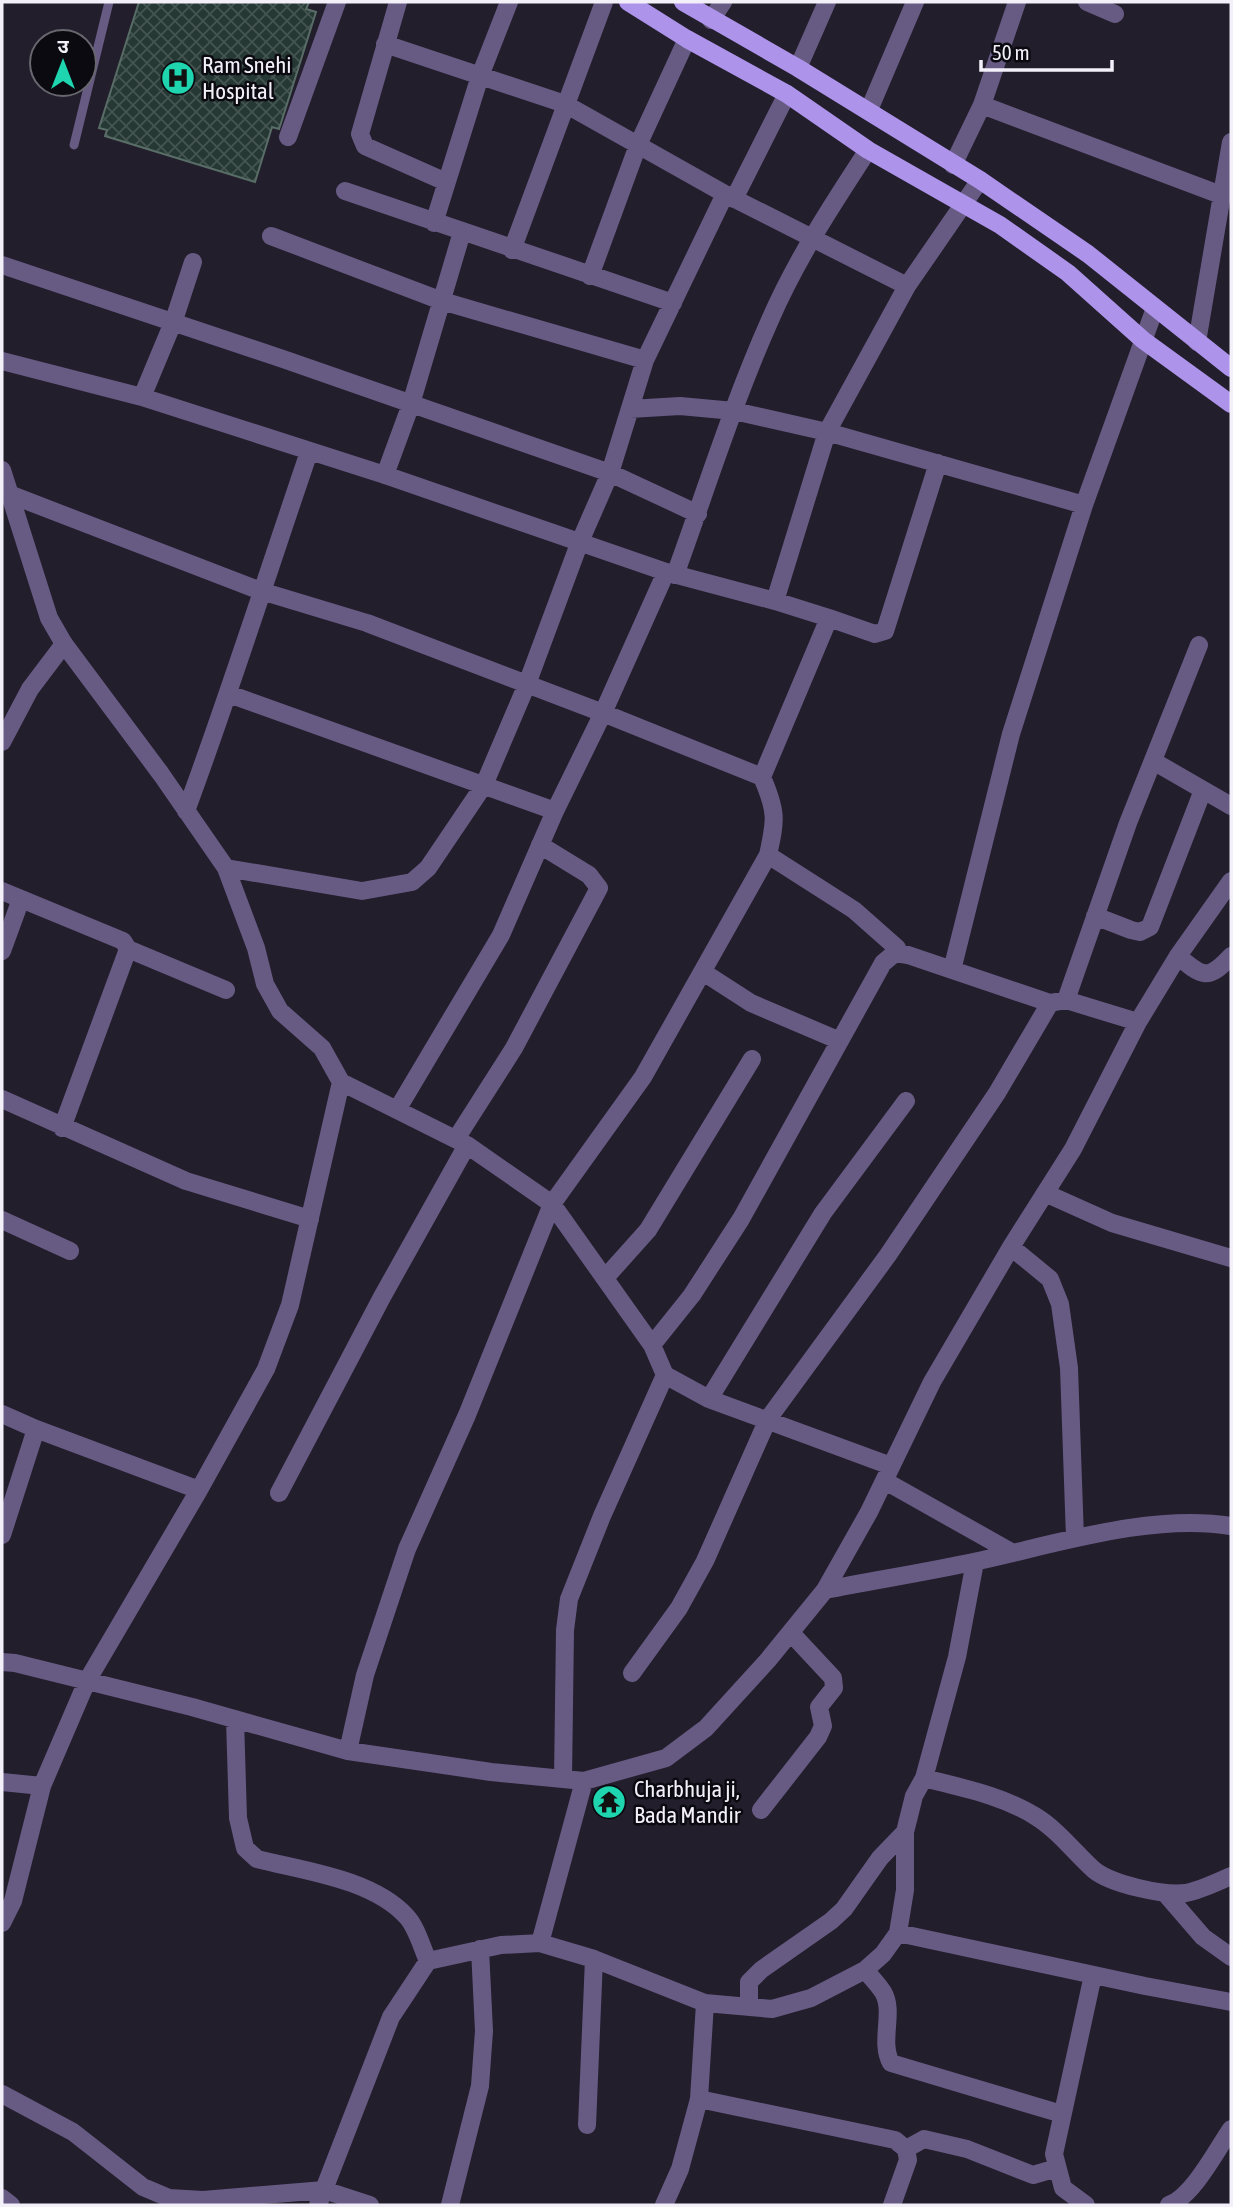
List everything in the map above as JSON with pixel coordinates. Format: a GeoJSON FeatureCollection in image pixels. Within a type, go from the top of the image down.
{"type":"FeatureCollection","features":[{"type":"Feature","properties":{"kind":"main road"},"geometry":{"type":"LineString","coordinates":[[628,2],[687,39],[787,94],[868,150],[1000,225],[1068,272],[1143,340],[1231,404]]}},
{"type":"Feature","properties":{"kind":"main road"},"geometry":{"type":"LineString","coordinates":[[683,2],[869,110],[980,180],[1088,254],[1231,368]]}},
{"type":"Feature","properties":{"kind":"street"},"geometry":{"type":"LineString","coordinates":[[288,137],[337,2]]}},
{"type":"Feature","properties":{"kind":"street"},"geometry":{"type":"LineString","coordinates":[[398,2],[360,134],[365,146],[446,182]]}},
{"type":"Feature","properties":{"kind":"street"},"geometry":{"type":"LineString","coordinates":[[434,223],[480,76],[509,2]]}},
{"type":"Feature","properties":{"kind":"street"},"geometry":{"type":"LineString","coordinates":[[512,250],[604,2]]}},
{"type":"Feature","properties":{"kind":"street"},"geometry":{"type":"LineString","coordinates":[[711,20],[723,2]]}},
{"type":"Feature","properties":{"kind":"street"},"geometry":{"type":"LineString","coordinates":[[798,68],[827,2]]}},
{"type":"Feature","properties":{"kind":"street"},"geometry":{"type":"LineString","coordinates":[[869,110],[915,2]]}},
{"type":"Feature","properties":{"kind":"street"},"geometry":{"type":"LineString","coordinates":[[953,165],[982,105],[1017,2]]}},
{"type":"Feature","properties":{"kind":"street"},"geometry":{"type":"LineString","coordinates":[[1087,2],[1115,14]]}},
{"type":"Feature","properties":{"kind":"street"},"geometry":{"type":"LineString","coordinates":[[590,276],[638,145],[687,39]]}},
{"type":"Feature","properties":{"kind":"street"},"geometry":{"type":"LineString","coordinates":[[385,44],[565,104],[730,197],[907,286]]}},
{"type":"Feature","properties":{"kind":"street"},"geometry":{"type":"LineString","coordinates":[[226,868],[362,891],[412,882],[428,868],[484,785],[527,684],[579,544],[610,473],[645,360],[673,303],[787,94]]}},
{"type":"Feature","properties":{"kind":"street"},"geometry":{"type":"LineString","coordinates":[[982,105],[1220,195]]}},
{"type":"Feature","properties":{"kind":"street"},"geometry":{"type":"LineString","coordinates":[[1197,342],[1231,142]]}},
{"type":"Feature","properties":{"kind":"street"},"geometry":{"type":"LineString","coordinates":[[397,1110],[502,935],[555,811],[698,514],[770,319],[811,238],[868,150]]}},
{"type":"Feature","properties":{"kind":"street"},"geometry":{"type":"LineString","coordinates":[[775,601],[827,432],[907,286],[980,180]]}},
{"type":"Feature","properties":{"kind":"street"},"geometry":{"type":"LineString","coordinates":[[345,191],[673,303]]}},
{"type":"Feature","properties":{"kind":"street"},"geometry":{"type":"LineString","coordinates":[[385,475],[411,404],[462,232]]}},
{"type":"Feature","properties":{"kind":"street"},"geometry":{"type":"LineString","coordinates":[[271,236],[442,301],[645,360]]}},
{"type":"Feature","properties":{"kind":"street"},"geometry":{"type":"LineString","coordinates":[[142,397],[173,322],[193,262]]}},
{"type":"Feature","properties":{"kind":"street"},"geometry":{"type":"LineString","coordinates":[[2,265],[610,473],[698,514]]}},
{"type":"Feature","properties":{"kind":"street"},"geometry":{"type":"LineString","coordinates":[[952,970],[1011,734],[1084,505],[1155,308]]}},
{"type":"Feature","properties":{"kind":"street"},"geometry":{"type":"LineString","coordinates":[[2,361],[142,397],[385,475],[671,574],[775,601],[875,634],[886,631],[938,463]]}},
{"type":"Feature","properties":{"kind":"street"},"geometry":{"type":"LineString","coordinates":[[630,409],[680,406],[734,411],[827,432],[1084,505]]}},
{"type":"Feature","properties":{"kind":"street"},"geometry":{"type":"LineString","coordinates":[[186,811],[229,694],[309,452]]}},
{"type":"Feature","properties":{"kind":"street"},"geometry":{"type":"LineString","coordinates":[[2,471],[49,618],[64,645],[226,868],[256,948],[265,984],[281,1011],[322,1048],[341,1082],[461,1142],[552,1205],[652,1345],[665,1375],[709,1399],[768,1419],[888,1474],[1013,1553]]}},
{"type":"Feature","properties":{"kind":"street"},"geometry":{"type":"LineString","coordinates":[[9,494],[261,591],[367,623],[762,777],[774,803],[776,821],[768,855],[643,1077],[552,1205],[467,1415],[407,1549],[365,1675],[348,1751]]}},
{"type":"Feature","properties":{"kind":"street"},"geometry":{"type":"LineString","coordinates":[[762,777],[829,618]]}},
{"type":"Feature","properties":{"kind":"street"},"geometry":{"type":"LineString","coordinates":[[2,742],[30,689],[64,645]]}},
{"type":"Feature","properties":{"kind":"street"},"geometry":{"type":"LineString","coordinates":[[632,1673],[679,1608],[698,1573],[768,1419],[896,1243],[1058,1002],[1095,916],[1199,645]]}},
{"type":"Feature","properties":{"kind":"street"},"geometry":{"type":"LineString","coordinates":[[229,694],[555,811]]}},
{"type":"Feature","properties":{"kind":"street"},"geometry":{"type":"LineString","coordinates":[[1153,761],[1231,806]]}},
{"type":"Feature","properties":{"kind":"street"},"geometry":{"type":"LineString","coordinates":[[1095,916],[1140,932],[1150,927],[1203,790]]}},
{"type":"Feature","properties":{"kind":"street"},"geometry":{"type":"LineString","coordinates":[[279,1493],[461,1142],[599,888],[589,875],[540,845]]}},
{"type":"Feature","properties":{"kind":"street"},"geometry":{"type":"LineString","coordinates":[[652,1345],[692,1294],[741,1219],[883,963],[897,948],[854,910],[768,855]]}},
{"type":"Feature","properties":{"kind":"street"},"geometry":{"type":"LineString","coordinates":[[2,1662],[87,1681],[348,1751],[491,1772],[584,1781],[666,1758],[706,1728],[791,1633],[825,1590],[888,1474],[932,1382],[1011,1247],[1073,1149],[1138,1022],[1178,956],[1231,881]]}},
{"type":"Feature","properties":{"kind":"street"},"geometry":{"type":"LineString","coordinates":[[2,891],[123,941],[128,949],[226,990]]}},
{"type":"Feature","properties":{"kind":"street"},"geometry":{"type":"LineString","coordinates":[[2,951],[21,899]]}},
{"type":"Feature","properties":{"kind":"street"},"geometry":{"type":"LineString","coordinates":[[62,1128],[128,949]]}},
{"type":"Feature","properties":{"kind":"street"},"geometry":{"type":"LineString","coordinates":[[895,953],[1058,1002],[1138,1022]]}},
{"type":"Feature","properties":{"kind":"street"},"geometry":{"type":"LineString","coordinates":[[1178,956],[1198,974],[1219,970],[1231,956]]}},
{"type":"Feature","properties":{"kind":"street"},"geometry":{"type":"LineString","coordinates":[[703,972],[751,1003],[840,1041]]}},
{"type":"Feature","properties":{"kind":"street"},"geometry":{"type":"LineString","coordinates":[[605,1278],[648,1230],[752,1059]]}},
{"type":"Feature","properties":{"kind":"street"},"geometry":{"type":"LineString","coordinates":[[2,1923],[13,1901],[42,1786],[87,1681],[266,1369],[290,1305],[341,1082]]}},
{"type":"Feature","properties":{"kind":"street"},"geometry":{"type":"LineString","coordinates":[[2,1099],[186,1181],[310,1219]]}},
{"type":"Feature","properties":{"kind":"street"},"geometry":{"type":"LineString","coordinates":[[709,1399],[823,1213],[906,1101]]}},
{"type":"Feature","properties":{"kind":"street"},"geometry":{"type":"LineString","coordinates":[[1045,1193],[1112,1223],[1231,1258]]}},
{"type":"Feature","properties":{"kind":"street"},"geometry":{"type":"LineString","coordinates":[[2,1220],[70,1251]]}},
{"type":"Feature","properties":{"kind":"street"},"geometry":{"type":"LineString","coordinates":[[1011,1247],[1051,1279],[1060,1304],[1069,1368],[1075,1538]]}},
{"type":"Feature","properties":{"kind":"street"},"geometry":{"type":"LineString","coordinates":[[563,1779],[565,1630],[569,1599],[602,1516],[665,1375]]}},
{"type":"Feature","properties":{"kind":"street"},"geometry":{"type":"LineString","coordinates":[[2,1414],[199,1490]]}},
{"type":"Feature","properties":{"kind":"street"},"geometry":{"type":"LineString","coordinates":[[2,1535],[36,1429]]}},
{"type":"Feature","properties":{"kind":"street"},"geometry":{"type":"LineString","coordinates":[[825,1590],[975,1562],[1075,1538],[1175,1522],[1231,1526]]}},
{"type":"Feature","properties":{"kind":"street"},"geometry":{"type":"LineString","coordinates":[[321,2197],[391,2017],[428,1961],[480,1949],[540,1943],[594,1959],[705,2003],[772,2009],[811,1998],[865,1970],[883,1954],[898,1933],[905,1890],[905,1832],[915,1796],[924,1778],[957,1657],[975,1562]]}},
{"type":"Feature","properties":{"kind":"street"},"geometry":{"type":"LineString","coordinates":[[761,1810],[818,1737],[823,1726],[819,1707],[834,1688],[833,1678],[791,1633]]}},
{"type":"Feature","properties":{"kind":"street"},"geometry":{"type":"LineString","coordinates":[[234,1719],[239,1818],[245,1847],[257,1859],[359,1886],[388,1899],[409,1919],[428,1961]]}},
{"type":"Feature","properties":{"kind":"street"},"geometry":{"type":"LineString","coordinates":[[924,1778],[999,1798],[1037,1816],[1096,1872],[1136,1888],[1165,1893],[1187,1893],[1231,1877]]}},
{"type":"Feature","properties":{"kind":"street"},"geometry":{"type":"LineString","coordinates":[[540,1943],[584,1781]]}},
{"type":"Feature","properties":{"kind":"street"},"geometry":{"type":"LineString","coordinates":[[2,1782],[42,1786]]}},
{"type":"Feature","properties":{"kind":"street"},"geometry":{"type":"LineString","coordinates":[[749,2007],[749,1982],[845,1909],[880,1858],[905,1832]]}},
{"type":"Feature","properties":{"kind":"street"},"geometry":{"type":"LineString","coordinates":[[1165,1893],[1203,1937],[1231,1958]]}},
{"type":"Feature","properties":{"kind":"street"},"geometry":{"type":"LineString","coordinates":[[898,1933],[1231,2002]]}},
{"type":"Feature","properties":{"kind":"street"},"geometry":{"type":"LineString","coordinates":[[450,2205],[480,2086],[484,2031],[480,1949]]}},
{"type":"Feature","properties":{"kind":"street"},"geometry":{"type":"LineString","coordinates":[[586,2125],[594,1959]]}},
{"type":"Feature","properties":{"kind":"street"},"geometry":{"type":"LineString","coordinates":[[865,1970],[884,1993],[887,2005],[887,2052],[891,2063],[1062,2114]]}},
{"type":"Feature","properties":{"kind":"street"},"geometry":{"type":"LineString","coordinates":[[1093,1975],[1054,2154],[1063,2188],[1086,2205],[1101,2205]]}},
{"type":"Feature","properties":{"kind":"street"},"geometry":{"type":"LineString","coordinates":[[664,2205],[680,2169],[699,2099],[705,2003]]}},
{"type":"Feature","properties":{"kind":"street"},"geometry":{"type":"LineString","coordinates":[[2,2094],[73,2132],[143,2187],[169,2198],[202,2200],[321,2197],[370,2205]]}},
{"type":"Feature","properties":{"kind":"street"},"geometry":{"type":"LineString","coordinates":[[699,2099],[895,2140],[906,2150],[908,2161],[892,2205]]}},
{"type":"Feature","properties":{"kind":"street"},"geometry":{"type":"LineString","coordinates":[[1169,2205],[1178,2202],[1191,2188],[1231,2129]]}},
{"type":"Feature","properties":{"kind":"street"},"geometry":{"type":"LineString","coordinates":[[906,2150],[924,2139],[967,2149],[1033,2175],[1056,2168]]}},
{"type":"Feature","properties":{"kind":"street"},"geometry":{"type":"LineString","coordinates":[[2,2197],[11,2205]]}},
{"type":"Feature","properties":{"kind":"lane"},"geometry":{"type":"LineString","coordinates":[[74,145],[109,2]]}},
{"type":"Feature","properties":{"kind":"building"},"geometry":{"type":"Polygon","coordinates":[[[139,2],[309,2],[306,9],[316,12],[279,129],[272,127],[255,182],[105,136],[107,130],[99,128],[139,2]]]}},
{"type":"Feature","properties":{"kind":"place","name":"Ram Snehi Hospital"},"geometry":{"type":"Point","coordinates":[178,78]}},
{"type":"Feature","properties":{"kind":"place","name":"Charbhuja ji, Bada Mandir"},"geometry":{"type":"Point","coordinates":[609,1802]}}]}
